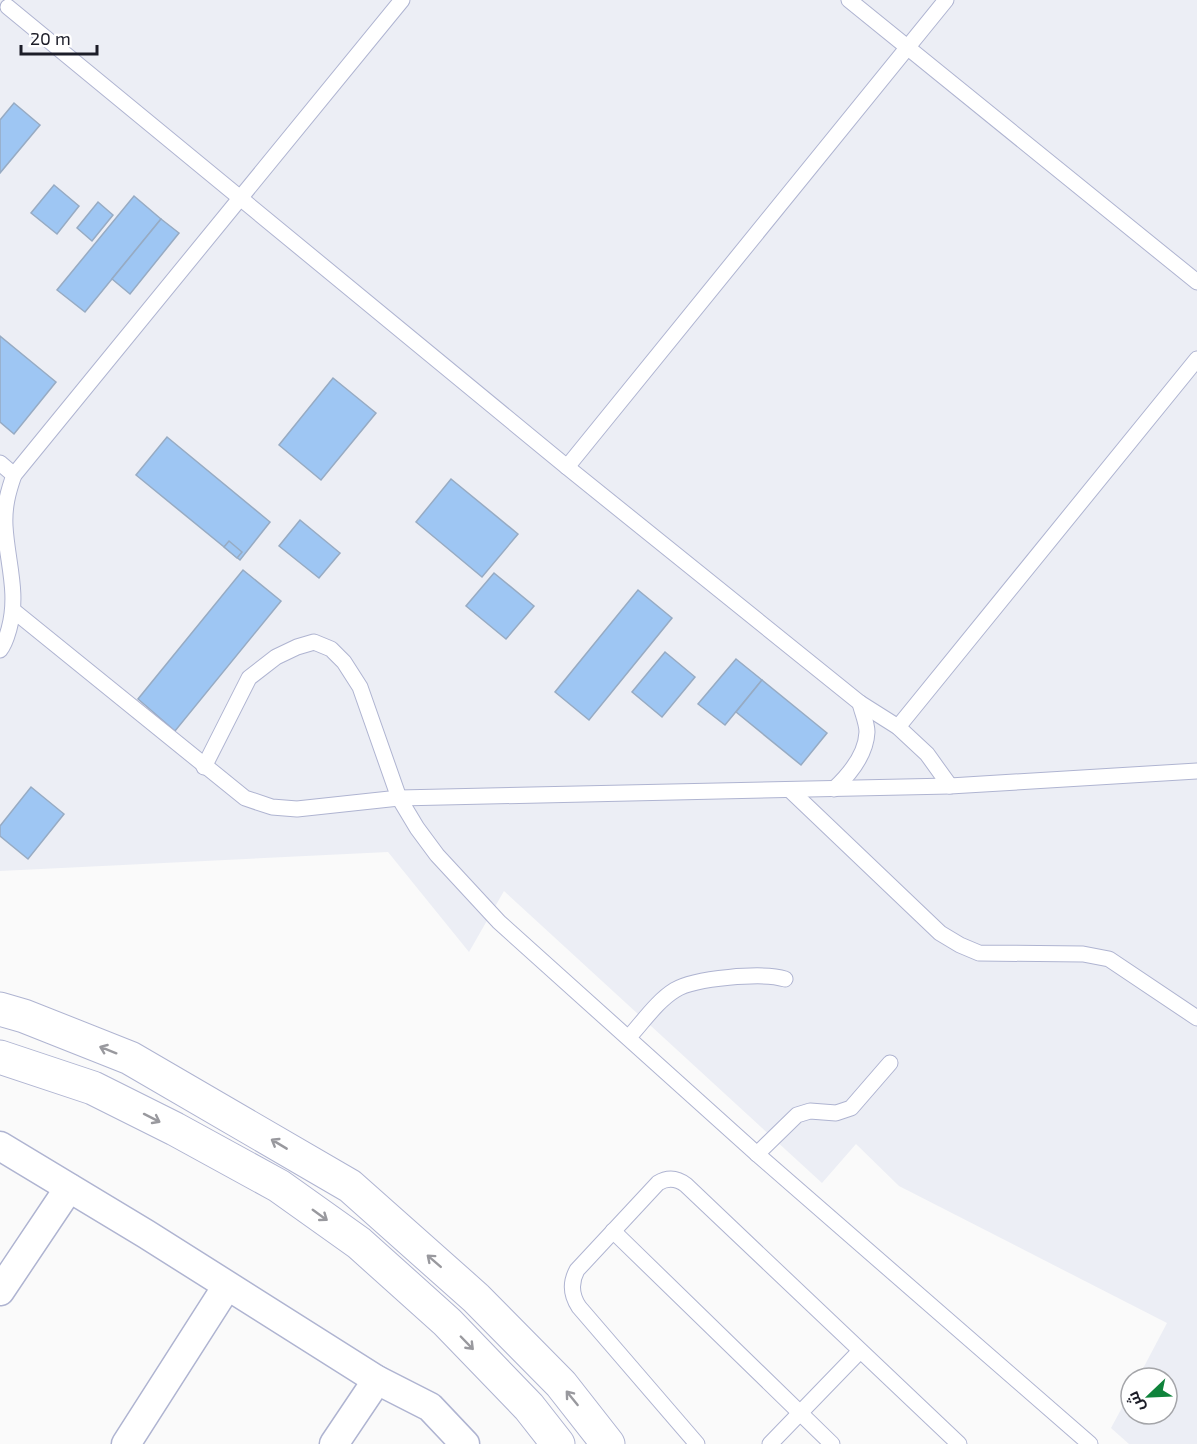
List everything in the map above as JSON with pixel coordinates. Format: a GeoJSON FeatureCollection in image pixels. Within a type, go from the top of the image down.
{"type":"FeatureCollection","features":[{"type":"Feature","properties":{"kind":"highway"},"geometry":{"type":"LineString","coordinates":[[0,1009],[24,1016],[130,1058],[350,1186],[477,1298],[561,1384],[608,1444]]}},
{"type":"Feature","properties":{"kind":"highway"},"geometry":{"type":"LineString","coordinates":[[0,1057],[93,1088],[175,1129],[279,1186],[359,1243],[447,1322],[530,1407],[558,1444]]}},
{"type":"Feature","properties":{"kind":"street"},"geometry":{"type":"LineString","coordinates":[[0,1146],[146,1234],[377,1380],[429,1407],[465,1444]]}},
{"type":"Feature","properties":{"kind":"street"},"geometry":{"type":"LineString","coordinates":[[0,1291],[69,1188]]}},
{"type":"Feature","properties":{"kind":"street"},"geometry":{"type":"LineString","coordinates":[[126,1444],[227,1286]]}},
{"type":"Feature","properties":{"kind":"street"},"geometry":{"type":"LineString","coordinates":[[334,1444],[377,1380]]}},
{"type":"Feature","properties":{"kind":"lane"},"geometry":{"type":"LineString","coordinates":[[0,650],[4,645],[14,611],[14,591],[5,526],[6,500],[14,475],[402,0]]}},
{"type":"Feature","properties":{"kind":"lane"},"geometry":{"type":"LineString","coordinates":[[849,0],[1197,282]]}},
{"type":"Feature","properties":{"kind":"lane"},"geometry":{"type":"LineString","coordinates":[[567,467],[946,0]]}},
{"type":"Feature","properties":{"kind":"lane"},"geometry":{"type":"LineString","coordinates":[[7,8],[860,704],[898,727],[927,754],[950,786]]}},
{"type":"Feature","properties":{"kind":"lane"},"geometry":{"type":"LineString","coordinates":[[898,727],[1197,359]]}},
{"type":"Feature","properties":{"kind":"lane"},"geometry":{"type":"LineString","coordinates":[[0,463],[14,475]]}},
{"type":"Feature","properties":{"kind":"lane"},"geometry":{"type":"LineString","coordinates":[[14,611],[204,767],[245,798],[272,807],[297,809],[399,798],[950,786],[1197,771]]}},
{"type":"Feature","properties":{"kind":"lane"},"geometry":{"type":"LineString","coordinates":[[204,767],[249,678],[276,657],[297,646],[314,642],[332,649],[344,662],[360,687],[399,798],[417,828],[437,855],[500,922],[757,1154],[1090,1444]]}},
{"type":"Feature","properties":{"kind":"lane"},"geometry":{"type":"LineString","coordinates":[[834,789],[850,774],[861,753],[867,731],[860,704]]}},
{"type":"Feature","properties":{"kind":"lane"},"geometry":{"type":"LineString","coordinates":[[790,790],[940,933],[960,945],[979,953],[1083,954],[1109,959],[1197,1018]]}},
{"type":"Feature","properties":{"kind":"lane"},"geometry":{"type":"LineString","coordinates":[[629,1037],[670,993],[686,984],[758,976],[775,976],[784,979]]}},
{"type":"Feature","properties":{"kind":"lane"},"geometry":{"type":"LineString","coordinates":[[757,1154],[797,1115],[810,1111],[836,1113],[851,1108],[890,1063]]}},
{"type":"Feature","properties":{"kind":"lane"},"geometry":{"type":"LineString","coordinates":[[697,1444],[575,1300],[572,1285],[577,1270],[658,1182],[670,1179],[681,1182],[959,1444]]}},
{"type":"Feature","properties":{"kind":"lane"},"geometry":{"type":"LineString","coordinates":[[613,1231],[832,1444]]}},
{"type":"Feature","properties":{"kind":"lane"},"geometry":{"type":"LineString","coordinates":[[770,1444],[861,1351]]}},
{"type":"Feature","properties":{"kind":"shaded area"},"geometry":{"type":"Polygon","coordinates":[[[0,0],[1197,0],[1197,1444],[1129,1444],[1111,1428],[1119,1413],[1119,1426],[1179,1426],[1179,1366],[1144,1366],[1167,1323],[899,1186],[856,1144],[822,1183],[504,891],[469,952],[388,852],[0,871],[0,0]]]}},
{"type":"Feature","properties":{"kind":"building"},"geometry":{"type":"Polygon","coordinates":[[[14,103],[40,125],[0,173],[0,120],[14,103]]]}},
{"type":"Feature","properties":{"kind":"building"},"geometry":{"type":"Polygon","coordinates":[[[54,185],[79,206],[57,234],[31,213],[54,185]]]}},
{"type":"Feature","properties":{"kind":"building"},"geometry":{"type":"Polygon","coordinates":[[[134,196],[161,219],[85,312],[57,290],[134,196]]]}},
{"type":"Feature","properties":{"kind":"building"},"geometry":{"type":"Polygon","coordinates":[[[98,202],[113,215],[92,241],[77,228],[98,202]]]}},
{"type":"Feature","properties":{"kind":"building"},"geometry":{"type":"Polygon","coordinates":[[[161,219],[179,233],[130,294],[112,279],[161,219]]]}},
{"type":"Feature","properties":{"kind":"building"},"geometry":{"type":"Polygon","coordinates":[[[0,336],[56,382],[14,434],[0,422],[0,336]]]}},
{"type":"Feature","properties":{"kind":"building"},"geometry":{"type":"Polygon","coordinates":[[[333,378],[376,413],[321,480],[279,445],[333,378]]]}},
{"type":"Feature","properties":{"kind":"building"},"geometry":{"type":"Polygon","coordinates":[[[167,437],[270,522],[240,560],[136,475],[167,437]]]}},
{"type":"Feature","properties":{"kind":"building"},"geometry":{"type":"Polygon","coordinates":[[[451,479],[518,534],[482,577],[416,522],[451,479]]]}},
{"type":"Feature","properties":{"kind":"building"},"geometry":{"type":"Polygon","coordinates":[[[300,520],[340,553],[319,578],[279,546],[300,520]]]}},
{"type":"Feature","properties":{"kind":"building"},"geometry":{"type":"Polygon","coordinates":[[[229,541],[242,552],[237,558],[224,547],[229,541]]]}},
{"type":"Feature","properties":{"kind":"building"},"geometry":{"type":"Polygon","coordinates":[[[243,570],[281,601],[175,731],[138,699],[243,570]]]}},
{"type":"Feature","properties":{"kind":"building"},"geometry":{"type":"Polygon","coordinates":[[[494,573],[534,606],[506,639],[466,606],[494,573]]]}},
{"type":"Feature","properties":{"kind":"building"},"geometry":{"type":"Polygon","coordinates":[[[638,590],[672,618],[589,720],[555,692],[638,590]]]}},
{"type":"Feature","properties":{"kind":"building"},"geometry":{"type":"Polygon","coordinates":[[[665,652],[695,677],[662,717],[632,692],[665,652]]]}},
{"type":"Feature","properties":{"kind":"building"},"geometry":{"type":"Polygon","coordinates":[[[736,659],[762,680],[725,725],[698,704],[736,659]]]}},
{"type":"Feature","properties":{"kind":"building"},"geometry":{"type":"Polygon","coordinates":[[[762,680],[827,733],[801,765],[736,712],[762,680]]]}},
{"type":"Feature","properties":{"kind":"building"},"geometry":{"type":"Polygon","coordinates":[[[31,787],[64,814],[28,859],[0,836],[0,826],[31,787]]]}}]}
